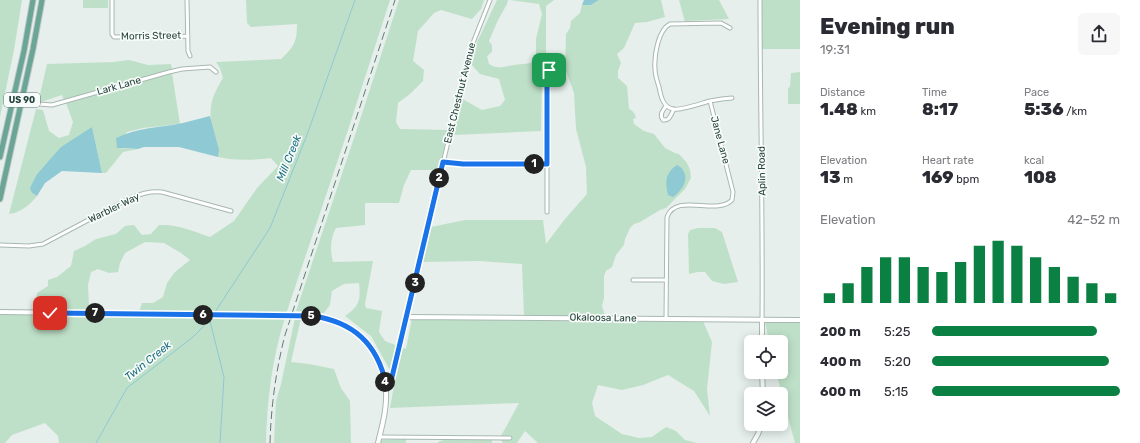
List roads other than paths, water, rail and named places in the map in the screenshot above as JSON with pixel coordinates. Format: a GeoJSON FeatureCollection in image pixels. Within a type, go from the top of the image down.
{"type":"FeatureCollection","features":[{"type":"Feature","properties":{"kind":"main road","name":"US 90"},"geometry":{"type":"LineString","coordinates":[[0,157],[24,52],[33,0]]}},
{"type":"Feature","properties":{"kind":"main road","name":"US 90"},"geometry":{"type":"LineString","coordinates":[[0,199],[42,0]]}},
{"type":"Feature","properties":{"kind":"street","name":"Morris Street"},"geometry":{"type":"LineString","coordinates":[[112,0],[112,34],[114,37],[188,36]]}},
{"type":"Feature","properties":{"kind":"street"},"geometry":{"type":"LineString","coordinates":[[187,0],[188,51],[190,56]]}},
{"type":"Feature","properties":{"kind":"street","name":"East Chestnut Avenue"},"geometry":{"type":"LineString","coordinates":[[378,443],[386,406],[386,384],[389,383],[392,377],[466,65],[473,42],[490,0]]}},
{"type":"Feature","properties":{"kind":"street","name":"Aplin Road"},"geometry":{"type":"LineString","coordinates":[[760,0],[760,105],[763,219],[762,335]]}},
{"type":"Feature","properties":{"kind":"street"},"geometry":{"type":"LineString","coordinates":[[730,28],[720,23],[674,23],[666,26],[660,34],[654,64],[662,99],[666,106],[674,109],[722,98],[732,98]]}},
{"type":"Feature","properties":{"kind":"street"},"geometry":{"type":"LineString","coordinates":[[547,212],[547,73],[553,66]]}},
{"type":"Feature","properties":{"kind":"street","name":"Lark Lane"},"geometry":{"type":"LineString","coordinates":[[21,101],[52,105],[182,69],[210,67],[216,72]]}},
{"type":"Feature","properties":{"kind":"street","name":"Jane Lane"},"geometry":{"type":"LineString","coordinates":[[666,319],[667,217],[670,210],[681,206],[722,205],[730,202],[733,196],[710,101]]}},
{"type":"Feature","properties":{"kind":"street"},"geometry":{"type":"LineString","coordinates":[[666,106],[661,115],[663,120],[669,118],[674,109]]}},
{"type":"Feature","properties":{"kind":"street"},"geometry":{"type":"LineString","coordinates":[[2,149],[11,150]]}},
{"type":"Feature","properties":{"kind":"street"},"geometry":{"type":"LineString","coordinates":[[443,162],[463,164],[547,164]]}},
{"type":"Feature","properties":{"kind":"street","name":"Warbler Way"},"geometry":{"type":"LineString","coordinates":[[0,246],[29,246],[44,244],[142,193],[162,192],[230,211]]}},
{"type":"Feature","properties":{"kind":"street"},"geometry":{"type":"LineString","coordinates":[[633,280],[666,280]]}},
{"type":"Feature","properties":{"kind":"street"},"geometry":{"type":"LineString","coordinates":[[0,312],[313,316],[326,318],[347,326],[368,344],[374,351],[379,362],[386,384]]}},
{"type":"Feature","properties":{"kind":"street","name":"Okaloosa Lane"},"geometry":{"type":"LineString","coordinates":[[407,317],[800,320]]}},
{"type":"Feature","properties":{"kind":"street"},"geometry":{"type":"LineString","coordinates":[[753,443],[759,431]]}},
{"type":"Feature","properties":{"kind":"street"},"geometry":{"type":"LineString","coordinates":[[379,437],[510,438]]}},
{"type":"Feature","properties":{"kind":"water"},"geometry":{"type":"Polygon","coordinates":[[[584,0],[599,0],[591,5],[582,5],[584,0]]]}},
{"type":"Feature","properties":{"kind":"water"},"geometry":{"type":"Polygon","coordinates":[[[210,116],[219,150],[218,157],[179,147],[144,147],[138,149],[117,148],[116,138],[124,134],[183,123],[210,116]]]}},
{"type":"Feature","properties":{"kind":"water"},"geometry":{"type":"Polygon","coordinates":[[[92,127],[102,173],[62,171],[45,183],[37,196],[32,193],[30,188],[37,174],[61,147],[92,127]]]}},
{"type":"Feature","properties":{"kind":"water"},"geometry":{"type":"Polygon","coordinates":[[[677,165],[683,170],[685,175],[685,183],[673,197],[668,195],[666,182],[670,171],[677,165]]]}},
{"type":"Feature","properties":{"kind":"waterway","name":"Mill Creek"},"geometry":{"type":"LineString","coordinates":[[215,312],[270,228],[307,135],[355,0]]}},
{"type":"Feature","properties":{"kind":"waterway","name":"Twin Creek"},"geometry":{"type":"LineString","coordinates":[[96,443],[127,388],[193,337],[212,318]]}},
{"type":"Feature","properties":{"kind":"waterway","name":"Mill Creek"},"geometry":{"type":"LineString","coordinates":[[210,321],[224,377],[220,443]]}},
{"type":"Feature","properties":{"kind":"railway"},"geometry":{"type":"LineString","coordinates":[[270,443],[274,388],[285,335],[395,0]]}}]}
